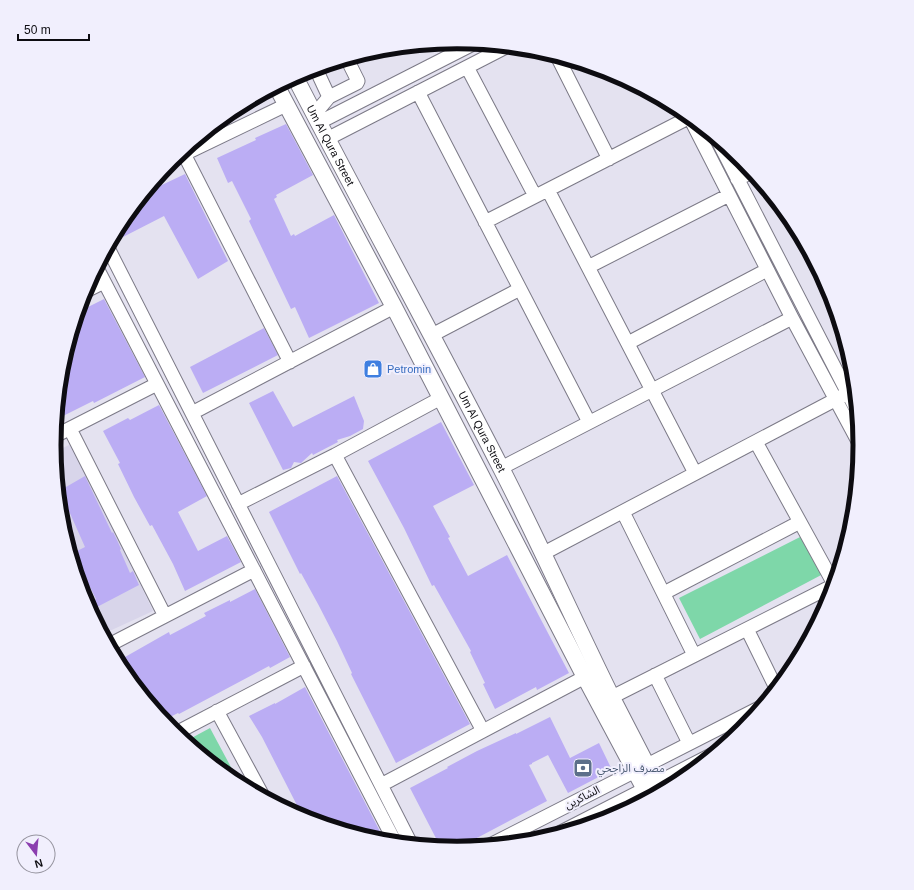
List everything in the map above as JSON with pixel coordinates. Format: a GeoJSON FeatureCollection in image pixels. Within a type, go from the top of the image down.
{"type":"FeatureCollection","features":[{"type":"Feature","properties":{"kind":"main road","name":"Um Al Qura Street"},"geometry":{"type":"LineString","coordinates":[[298,82],[432,335],[544,553],[612,697],[641,768]]}},
{"type":"Feature","properties":{"kind":"main road","name":"Um Al Qura Street"},"geometry":{"type":"LineString","coordinates":[[279,91],[394,307],[584,677],[653,789]]}},
{"type":"Feature","properties":{"kind":"main road"},"geometry":{"type":"LineString","coordinates":[[359,241],[377,232]]}},
{"type":"Feature","properties":{"kind":"street"},"geometry":{"type":"LineString","coordinates":[[316,119],[462,49]]}},
{"type":"Feature","properties":{"kind":"street"},"geometry":{"type":"LineString","coordinates":[[327,139],[498,51]]}},
{"type":"Feature","properties":{"kind":"street"},"geometry":{"type":"LineString","coordinates":[[560,62],[609,159]]}},
{"type":"Feature","properties":{"kind":"street"},"geometry":{"type":"LineString","coordinates":[[316,119],[329,97],[357,83],[358,81],[349,64]]}},
{"type":"Feature","properties":{"kind":"street"},"geometry":{"type":"LineString","coordinates":[[468,67],[536,196]]}},
{"type":"Feature","properties":{"kind":"street"},"geometry":{"type":"LineString","coordinates":[[318,74],[329,97]]}},
{"type":"Feature","properties":{"kind":"street"},"geometry":{"type":"LineString","coordinates":[[418,92],[589,422]]}},
{"type":"Feature","properties":{"kind":"street"},"geometry":{"type":"LineString","coordinates":[[193,150],[286,105]]}},
{"type":"Feature","properties":{"kind":"street"},"geometry":{"type":"LineString","coordinates":[[485,222],[683,120]]}},
{"type":"Feature","properties":{"kind":"street"},"geometry":{"type":"LineString","coordinates":[[696,130],[792,318],[852,432]]}},
{"type":"Feature","properties":{"kind":"street"},"geometry":{"type":"LineString","coordinates":[[722,151],[850,398]]}},
{"type":"Feature","properties":{"kind":"street"},"geometry":{"type":"LineString","coordinates":[[186,157],[290,362]]}},
{"type":"Feature","properties":{"kind":"street"},"geometry":{"type":"LineString","coordinates":[[737,179],[746,175]]}},
{"type":"Feature","properties":{"kind":"street"},"geometry":{"type":"LineString","coordinates":[[548,190],[695,473]]}},
{"type":"Feature","properties":{"kind":"street"},"geometry":{"type":"LineString","coordinates":[[588,267],[729,195]]}},
{"type":"Feature","properties":{"kind":"street"},"geometry":{"type":"LineString","coordinates":[[111,253],[408,838]]}},
{"type":"Feature","properties":{"kind":"street"},"geometry":{"type":"LineString","coordinates":[[628,343],[768,270]]}},
{"type":"Feature","properties":{"kind":"street"},"geometry":{"type":"LineString","coordinates":[[100,274],[392,835]]}},
{"type":"Feature","properties":{"kind":"street"},"geometry":{"type":"LineString","coordinates":[[94,287],[104,282]]}},
{"type":"Feature","properties":{"kind":"street"},"geometry":{"type":"LineString","coordinates":[[432,335],[520,289]]}},
{"type":"Feature","properties":{"kind":"street"},"geometry":{"type":"LineString","coordinates":[[192,413],[394,307]]}},
{"type":"Feature","properties":{"kind":"street"},"geometry":{"type":"LineString","coordinates":[[501,468],[792,318]]}},
{"type":"Feature","properties":{"kind":"street"},"geometry":{"type":"LineString","coordinates":[[61,433],[157,384]]}},
{"type":"Feature","properties":{"kind":"street"},"geometry":{"type":"LineString","coordinates":[[544,553],[848,393]]}},
{"type":"Feature","properties":{"kind":"street"},"geometry":{"type":"LineString","coordinates":[[238,504],[335,455],[441,398]]}},
{"type":"Feature","properties":{"kind":"street"},"geometry":{"type":"LineString","coordinates":[[70,429],[165,616]]}},
{"type":"Feature","properties":{"kind":"street"},"geometry":{"type":"LineString","coordinates":[[756,442],[830,577]]}},
{"type":"Feature","properties":{"kind":"street"},"geometry":{"type":"LineString","coordinates":[[335,455],[483,731]]}},
{"type":"Feature","properties":{"kind":"street"},"geometry":{"type":"LineString","coordinates":[[623,512],[694,655]]}},
{"type":"Feature","properties":{"kind":"street"},"geometry":{"type":"LineString","coordinates":[[664,593],[800,522]]}},
{"type":"Feature","properties":{"kind":"street"},"geometry":{"type":"LineString","coordinates":[[114,643],[254,570]]}},
{"type":"Feature","properties":{"kind":"street"},"geometry":{"type":"LineString","coordinates":[[612,697],[826,588]]}},
{"type":"Feature","properties":{"kind":"street"},"geometry":{"type":"LineString","coordinates":[[747,629],[773,683]]}},
{"type":"Feature","properties":{"kind":"street"},"geometry":{"type":"LineString","coordinates":[[182,730],[304,666]]}},
{"type":"Feature","properties":{"kind":"street"},"geometry":{"type":"LineString","coordinates":[[655,675],[689,743]]}},
{"type":"Feature","properties":{"kind":"street"},"geometry":{"type":"LineString","coordinates":[[382,785],[584,677]]}},
{"type":"Feature","properties":{"kind":"street"},"geometry":{"type":"LineString","coordinates":[[217,711],[258,788]]}},
{"type":"Feature","properties":{"kind":"street","name":"الشاكرين"},"geometry":{"type":"LineString","coordinates":[[503,838],[748,714]]}},
{"type":"Feature","properties":{"kind":"street","name":"الشاكرين"},"geometry":{"type":"LineString","coordinates":[[600,814],[638,797]]}},
{"type":"Feature","properties":{"kind":"shaded area"},"geometry":{"type":"Polygon","coordinates":[[[73,443],[153,611],[108,632],[91,597],[74,547],[64,497],[61,449],[73,443]]]}},
{"type":"Feature","properties":{"kind":"green space"},"geometry":{"type":"Polygon","coordinates":[[[804,535],[825,573],[700,639],[679,598],[804,535]]]}},
{"type":"Feature","properties":{"kind":"green space"},"geometry":{"type":"Polygon","coordinates":[[[210,728],[233,771],[216,759],[191,738],[210,728]]]}},
{"type":"Feature","properties":{"kind":"building"},"geometry":{"type":"Polygon","coordinates":[[[286,124],[313,175],[276,195],[277,197],[274,199],[291,236],[294,234],[295,236],[334,215],[379,303],[309,338],[295,307],[291,309],[249,221],[251,219],[232,181],[228,183],[217,158],[286,124]]]}},
{"type":"Feature","properties":{"kind":"building"},"geometry":{"type":"Polygon","coordinates":[[[185,174],[228,261],[198,279],[164,216],[123,237],[122,235],[128,225],[156,188],[185,174]]]}},
{"type":"Feature","properties":{"kind":"building"},"geometry":{"type":"Polygon","coordinates":[[[104,299],[145,377],[94,403],[93,401],[62,416],[64,393],[74,343],[86,308],[104,299]]]}},
{"type":"Feature","properties":{"kind":"building"},"geometry":{"type":"Polygon","coordinates":[[[264,328],[278,355],[203,393],[190,367],[264,328]]]}},
{"type":"Feature","properties":{"kind":"building"},"geometry":{"type":"Polygon","coordinates":[[[273,391],[293,427],[354,396],[364,421],[363,429],[350,436],[337,440],[338,442],[313,455],[312,453],[301,463],[294,462],[291,468],[283,470],[249,403],[273,391]]]}},
{"type":"Feature","properties":{"kind":"building"},"geometry":{"type":"Polygon","coordinates":[[[159,405],[207,496],[178,512],[198,551],[227,536],[241,562],[185,591],[173,564],[152,525],[150,526],[134,497],[118,464],[120,463],[103,431],[128,418],[130,420],[159,405]]]}},
{"type":"Feature","properties":{"kind":"building"},"geometry":{"type":"Polygon","coordinates":[[[441,422],[474,485],[433,506],[450,537],[448,538],[468,576],[507,555],[569,673],[537,690],[536,687],[495,709],[483,684],[485,683],[470,652],[471,651],[434,585],[432,586],[404,528],[368,461],[441,422]]]}},
{"type":"Feature","properties":{"kind":"building"},"geometry":{"type":"Polygon","coordinates":[[[85,476],[112,533],[113,532],[117,540],[130,573],[133,571],[139,585],[97,607],[93,601],[96,599],[81,569],[76,552],[85,547],[65,502],[63,485],[66,487],[85,476]]]}},
{"type":"Feature","properties":{"kind":"building"},"geometry":{"type":"Polygon","coordinates":[[[337,476],[470,724],[396,763],[351,674],[352,673],[337,641],[301,573],[300,574],[269,512],[337,476]]]}},
{"type":"Feature","properties":{"kind":"building"},"geometry":{"type":"Polygon","coordinates":[[[255,589],[290,657],[270,668],[269,666],[179,714],[178,713],[170,717],[143,686],[123,658],[169,632],[170,635],[206,616],[204,613],[230,600],[230,602],[255,589]]]}},
{"type":"Feature","properties":{"kind":"building"},"geometry":{"type":"Polygon","coordinates":[[[305,687],[381,833],[355,828],[298,808],[262,737],[249,716],[275,704],[305,687]]]}},
{"type":"Feature","properties":{"kind":"building"},"geometry":{"type":"Polygon","coordinates":[[[550,717],[570,758],[599,743],[612,770],[568,793],[548,755],[529,765],[547,801],[472,840],[437,840],[410,788],[477,751],[550,717]]]}},
{"type":"Feature","properties":{"kind":"place","name":"Petromin"},"geometry":{"type":"Point","coordinates":[373,369]}},
{"type":"Feature","properties":{"kind":"place","name":"مصرف الراجحي"},"geometry":{"type":"Point","coordinates":[583,768]}}]}
